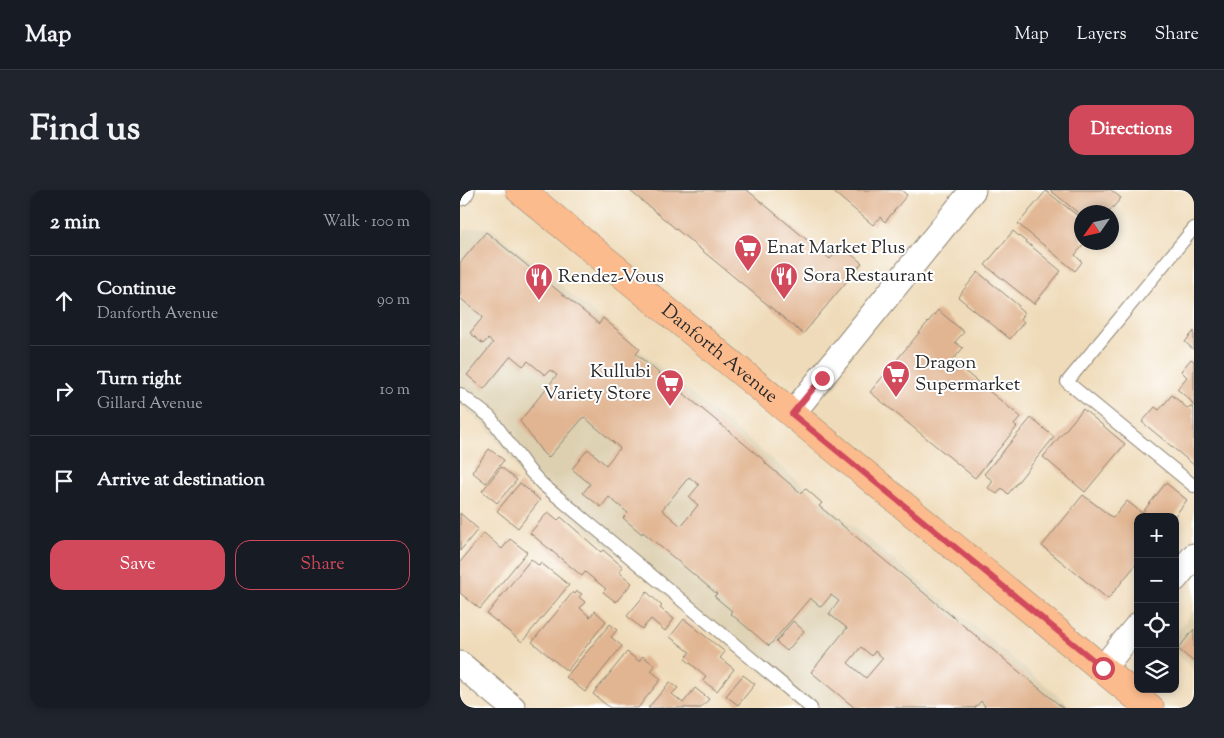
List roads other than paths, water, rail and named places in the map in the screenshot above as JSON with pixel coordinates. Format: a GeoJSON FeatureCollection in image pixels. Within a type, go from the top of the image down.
{"type":"FeatureCollection","features":[{"type":"Feature","properties":{"kind":"main road","name":"Danforth Avenue"},"geometry":{"type":"LineString","coordinates":[[520,190],[1150,708]]}},
{"type":"Feature","properties":{"kind":"street"},"geometry":{"type":"LineString","coordinates":[[792,414],[974,190]]}},
{"type":"Feature","properties":{"kind":"street"},"geometry":{"type":"LineString","coordinates":[[1179,574],[1194,556]]}},
{"type":"Feature","properties":{"kind":"street"},"geometry":{"type":"LineString","coordinates":[[1103,668],[1134,630]]}},
{"type":"Feature","properties":{"kind":"street"},"geometry":{"type":"LineString","coordinates":[[460,664],[513,708]]}},
{"type":"Feature","properties":{"kind":"lane"},"geometry":{"type":"LineString","coordinates":[[1194,228],[1067,382],[1194,486]]}},
{"type":"Feature","properties":{"kind":"lane"},"geometry":{"type":"LineString","coordinates":[[460,394],[490,417],[529,470],[542,484],[811,708]]}},
{"type":"Feature","properties":{"kind":"place","name":"Enat Market Plus"},"geometry":{"type":"Point","coordinates":[748,272]}},
{"type":"Feature","properties":{"kind":"place","name":"Sora Restaurant"},"geometry":{"type":"Point","coordinates":[784,300]}},
{"type":"Feature","properties":{"kind":"place","name":"Rendez-Vous"},"geometry":{"type":"Point","coordinates":[539,301]}},
{"type":"Feature","properties":{"kind":"place","name":"Dragon Supermarket"},"geometry":{"type":"Point","coordinates":[896,398]}},
{"type":"Feature","properties":{"kind":"place","name":"Kullubi Variety Store"},"geometry":{"type":"Point","coordinates":[670,407]}}]}
